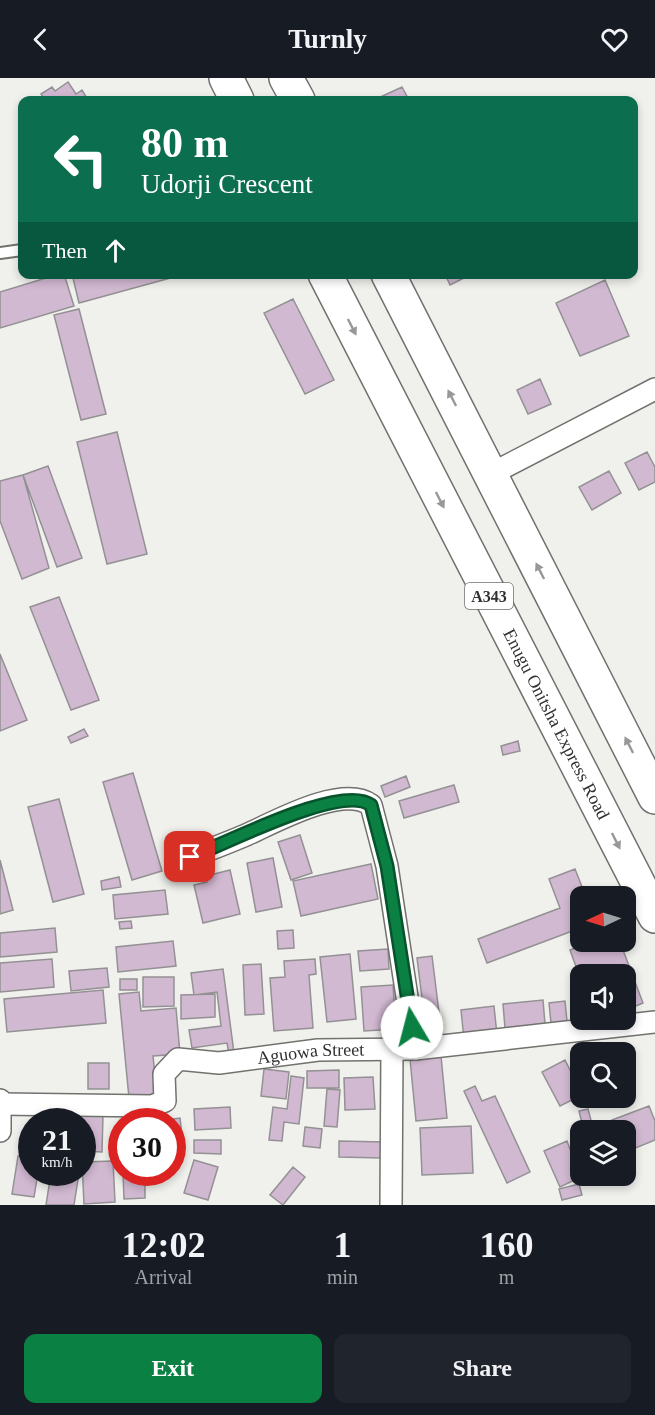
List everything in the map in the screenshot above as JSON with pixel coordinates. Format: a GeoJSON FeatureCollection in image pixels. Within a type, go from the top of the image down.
{"type":"FeatureCollection","features":[{"type":"Feature","properties":{"kind":"highway"},"geometry":{"type":"LineString","coordinates":[[226,78],[235,96]]}},
{"type":"Feature","properties":{"kind":"highway"},"geometry":{"type":"LineString","coordinates":[[286,78],[296,96]]}},
{"type":"Feature","properties":{"kind":"highway","name":"Enugu Onitsha Express Road"},"geometry":{"type":"LineString","coordinates":[[328,279],[655,916]]}},
{"type":"Feature","properties":{"kind":"highway"},"geometry":{"type":"LineString","coordinates":[[391,279],[655,797]]}},
{"type":"Feature","properties":{"kind":"street"},"geometry":{"type":"LineString","coordinates":[[491,474],[655,389]]}},
{"type":"Feature","properties":{"kind":"street"},"geometry":{"type":"LineString","coordinates":[[190,857],[310,806],[351,799],[364,800],[371,805],[387,866],[415,1049]]}},
{"type":"Feature","properties":{"kind":"street","name":"Aguowa Street"},"geometry":{"type":"LineString","coordinates":[[0,1102],[152,1106],[165,1101],[164,1074],[178,1059],[219,1063],[318,1050],[415,1049],[655,1022]]}},
{"type":"Feature","properties":{"kind":"street"},"geometry":{"type":"LineString","coordinates":[[391,1205],[392,1050]]}},
{"type":"Feature","properties":{"kind":"street"},"geometry":{"type":"LineString","coordinates":[[0,1102],[0,1131]]}},
{"type":"Feature","properties":{"kind":"lane"},"geometry":{"type":"LineString","coordinates":[[0,253],[18,251]]}},
{"type":"Feature","properties":{"kind":"building"},"geometry":{"type":"Polygon","coordinates":[[[68,82],[76,94],[82,90],[86,96],[42,96],[41,94],[52,87],[55,91],[68,82]]]}},
{"type":"Feature","properties":{"kind":"building"},"geometry":{"type":"Polygon","coordinates":[[[402,87],[407,96],[383,96],[402,87]]]}},
{"type":"Feature","properties":{"kind":"building"},"geometry":{"type":"Polygon","coordinates":[[[43,279],[66,279],[74,306],[0,328],[0,292],[43,279]]]}},
{"type":"Feature","properties":{"kind":"building"},"geometry":{"type":"Polygon","coordinates":[[[73,279],[167,279],[79,303],[73,279]]]}},
{"type":"Feature","properties":{"kind":"building"},"geometry":{"type":"Polygon","coordinates":[[[447,279],[462,279],[450,285],[447,279]]]}},
{"type":"Feature","properties":{"kind":"building"},"geometry":{"type":"Polygon","coordinates":[[[605,280],[629,336],[580,356],[556,303],[605,280]]]}},
{"type":"Feature","properties":{"kind":"building"},"geometry":{"type":"Polygon","coordinates":[[[293,299],[334,380],[305,394],[264,313],[293,299]]]}},
{"type":"Feature","properties":{"kind":"building"},"geometry":{"type":"Polygon","coordinates":[[[79,309],[106,414],[81,420],[54,315],[79,309]]]}},
{"type":"Feature","properties":{"kind":"building"},"geometry":{"type":"Polygon","coordinates":[[[540,379],[551,404],[528,414],[517,390],[540,379]]]}},
{"type":"Feature","properties":{"kind":"building"},"geometry":{"type":"Polygon","coordinates":[[[117,432],[147,554],[107,564],[77,442],[117,432]]]}},
{"type":"Feature","properties":{"kind":"building"},"geometry":{"type":"Polygon","coordinates":[[[647,452],[655,467],[655,482],[639,490],[625,463],[647,452]]]}},
{"type":"Feature","properties":{"kind":"building"},"geometry":{"type":"Polygon","coordinates":[[[48,466],[82,558],[57,567],[23,475],[48,466]]]}},
{"type":"Feature","properties":{"kind":"building"},"geometry":{"type":"Polygon","coordinates":[[[609,471],[621,493],[592,510],[579,487],[609,471]]]}},
{"type":"Feature","properties":{"kind":"building"},"geometry":{"type":"Polygon","coordinates":[[[23,475],[49,568],[22,579],[0,521],[0,481],[23,475]]]}},
{"type":"Feature","properties":{"kind":"building"},"geometry":{"type":"Polygon","coordinates":[[[59,597],[99,700],[71,710],[30,607],[59,597]]]}},
{"type":"Feature","properties":{"kind":"building"},"geometry":{"type":"Polygon","coordinates":[[[0,654],[27,720],[0,731],[0,654]]]}},
{"type":"Feature","properties":{"kind":"building"},"geometry":{"type":"Polygon","coordinates":[[[84,729],[88,736],[71,743],[68,737],[84,729]]]}},
{"type":"Feature","properties":{"kind":"building"},"geometry":{"type":"Polygon","coordinates":[[[518,741],[520,751],[503,755],[501,746],[518,741]]]}},
{"type":"Feature","properties":{"kind":"building"},"geometry":{"type":"Polygon","coordinates":[[[133,773],[162,871],[132,880],[103,782],[133,773]]]}},
{"type":"Feature","properties":{"kind":"building"},"geometry":{"type":"Polygon","coordinates":[[[406,776],[410,787],[385,797],[381,786],[406,776]]]}},
{"type":"Feature","properties":{"kind":"building"},"geometry":{"type":"Polygon","coordinates":[[[454,785],[459,802],[404,818],[399,801],[454,785]]]}},
{"type":"Feature","properties":{"kind":"building"},"geometry":{"type":"Polygon","coordinates":[[[59,799],[84,894],[53,902],[28,807],[59,799]]]}},
{"type":"Feature","properties":{"kind":"building"},"geometry":{"type":"Polygon","coordinates":[[[300,835],[312,873],[291,880],[278,842],[300,835]]]}},
{"type":"Feature","properties":{"kind":"building"},"geometry":{"type":"Polygon","coordinates":[[[273,858],[282,907],[256,912],[247,863],[273,858]]]}},
{"type":"Feature","properties":{"kind":"building"},"geometry":{"type":"Polygon","coordinates":[[[0,860],[13,910],[0,914],[0,860]]]}},
{"type":"Feature","properties":{"kind":"building"},"geometry":{"type":"Polygon","coordinates":[[[371,864],[378,899],[301,916],[293,881],[371,864]]]}},
{"type":"Feature","properties":{"kind":"building"},"geometry":{"type":"Polygon","coordinates":[[[575,869],[582,886],[570,886],[570,932],[487,963],[478,939],[560,908],[549,879],[575,869]]]}},
{"type":"Feature","properties":{"kind":"building"},"geometry":{"type":"Polygon","coordinates":[[[230,870],[240,914],[203,923],[194,885],[207,882],[206,876],[230,870]]]}},
{"type":"Feature","properties":{"kind":"building"},"geometry":{"type":"Polygon","coordinates":[[[119,877],[121,887],[102,890],[101,881],[119,877]]]}},
{"type":"Feature","properties":{"kind":"building"},"geometry":{"type":"Polygon","coordinates":[[[165,890],[168,914],[115,919],[113,895],[165,890]]]}},
{"type":"Feature","properties":{"kind":"building"},"geometry":{"type":"Polygon","coordinates":[[[131,921],[132,928],[120,929],[119,922],[131,921]]]}},
{"type":"Feature","properties":{"kind":"building"},"geometry":{"type":"Polygon","coordinates":[[[55,928],[57,952],[0,957],[0,933],[55,928]]]}},
{"type":"Feature","properties":{"kind":"building"},"geometry":{"type":"Polygon","coordinates":[[[293,930],[294,948],[278,949],[277,931],[293,930]]]}},
{"type":"Feature","properties":{"kind":"building"},"geometry":{"type":"Polygon","coordinates":[[[173,941],[176,966],[118,972],[116,947],[173,941]]]}},
{"type":"Feature","properties":{"kind":"building"},"geometry":{"type":"Polygon","coordinates":[[[388,949],[389,969],[360,971],[358,951],[388,949]]]}},
{"type":"Feature","properties":{"kind":"building"},"geometry":{"type":"Polygon","coordinates":[[[571,952],[624,952],[628,964],[575,964],[571,952]]]}},
{"type":"Feature","properties":{"kind":"building"},"geometry":{"type":"Polygon","coordinates":[[[350,954],[356,1019],[327,1022],[320,957],[350,954]]]}},
{"type":"Feature","properties":{"kind":"building"},"geometry":{"type":"Polygon","coordinates":[[[432,956],[443,1045],[428,1046],[417,958],[432,956]]]}},
{"type":"Feature","properties":{"kind":"building"},"geometry":{"type":"Polygon","coordinates":[[[52,959],[54,987],[0,992],[0,963],[52,959]]]}},
{"type":"Feature","properties":{"kind":"building"},"geometry":{"type":"Polygon","coordinates":[[[315,959],[316,974],[309,975],[313,1028],[274,1031],[270,978],[285,977],[284,961],[315,959]]]}},
{"type":"Feature","properties":{"kind":"building"},"geometry":{"type":"Polygon","coordinates":[[[261,964],[264,1014],[245,1015],[243,965],[261,964]]]}},
{"type":"Feature","properties":{"kind":"building"},"geometry":{"type":"Polygon","coordinates":[[[107,968],[109,987],[71,991],[69,971],[107,968]]]}},
{"type":"Feature","properties":{"kind":"building"},"geometry":{"type":"Polygon","coordinates":[[[223,969],[234,1053],[229,1054],[227,1043],[192,1048],[189,1030],[221,1026],[217,992],[194,995],[191,973],[223,969]]]}},
{"type":"Feature","properties":{"kind":"building"},"geometry":{"type":"Polygon","coordinates":[[[143,977],[174,977],[174,1006],[143,1007],[143,977]]]}},
{"type":"Feature","properties":{"kind":"building"},"geometry":{"type":"Polygon","coordinates":[[[120,979],[137,979],[137,990],[120,990],[120,979]]]}},
{"type":"Feature","properties":{"kind":"building"},"geometry":{"type":"Polygon","coordinates":[[[636,984],[643,1003],[636,1006],[636,984]]]}},
{"type":"Feature","properties":{"kind":"building"},"geometry":{"type":"Polygon","coordinates":[[[393,985],[396,1029],[364,1031],[361,987],[393,985]]]}},
{"type":"Feature","properties":{"kind":"building"},"geometry":{"type":"Polygon","coordinates":[[[103,990],[106,1023],[7,1032],[4,999],[103,990]]]}},
{"type":"Feature","properties":{"kind":"building"},"geometry":{"type":"Polygon","coordinates":[[[139,992],[141,1011],[176,1008],[180,1054],[153,1056],[157,1095],[129,1098],[119,994],[139,992]]]}},
{"type":"Feature","properties":{"kind":"building"},"geometry":{"type":"Polygon","coordinates":[[[215,994],[215,1017],[181,1019],[181,995],[215,994]]]}},
{"type":"Feature","properties":{"kind":"building"},"geometry":{"type":"Polygon","coordinates":[[[543,1000],[545,1024],[505,1028],[503,1004],[543,1000]]]}},
{"type":"Feature","properties":{"kind":"building"},"geometry":{"type":"Polygon","coordinates":[[[565,1001],[567,1021],[551,1023],[549,1003],[565,1001]]]}},
{"type":"Feature","properties":{"kind":"building"},"geometry":{"type":"Polygon","coordinates":[[[494,1006],[497,1035],[464,1039],[461,1010],[494,1006]]]}},
{"type":"Feature","properties":{"kind":"building"},"geometry":{"type":"Polygon","coordinates":[[[441,1056],[447,1118],[416,1121],[410,1059],[441,1056]]]}},
{"type":"Feature","properties":{"kind":"building"},"geometry":{"type":"Polygon","coordinates":[[[565,1060],[570,1070],[570,1101],[560,1106],[542,1072],[565,1060]]]}},
{"type":"Feature","properties":{"kind":"building"},"geometry":{"type":"Polygon","coordinates":[[[88,1063],[109,1063],[109,1089],[88,1089],[88,1063]]]}},
{"type":"Feature","properties":{"kind":"building"},"geometry":{"type":"Polygon","coordinates":[[[264,1069],[289,1072],[286,1099],[261,1096],[264,1069]]]}},
{"type":"Feature","properties":{"kind":"building"},"geometry":{"type":"Polygon","coordinates":[[[339,1070],[339,1088],[307,1088],[307,1071],[339,1070]]]}},
{"type":"Feature","properties":{"kind":"building"},"geometry":{"type":"Polygon","coordinates":[[[291,1076],[304,1078],[299,1124],[284,1122],[282,1141],[269,1140],[273,1107],[287,1109],[291,1076]]]}},
{"type":"Feature","properties":{"kind":"building"},"geometry":{"type":"Polygon","coordinates":[[[373,1077],[375,1109],[345,1110],[344,1078],[373,1077]]]}},
{"type":"Feature","properties":{"kind":"building"},"geometry":{"type":"Polygon","coordinates":[[[475,1086],[482,1101],[495,1096],[530,1172],[507,1183],[464,1091],[475,1086]]]}},
{"type":"Feature","properties":{"kind":"building"},"geometry":{"type":"Polygon","coordinates":[[[327,1089],[340,1090],[337,1127],[324,1126],[327,1089]]]}},
{"type":"Feature","properties":{"kind":"building"},"geometry":{"type":"Polygon","coordinates":[[[649,1106],[655,1121],[655,1140],[636,1148],[636,1120],[612,1120],[649,1106]]]}},
{"type":"Feature","properties":{"kind":"building"},"geometry":{"type":"Polygon","coordinates":[[[230,1107],[231,1128],[195,1130],[194,1109],[230,1107]]]}},
{"type":"Feature","properties":{"kind":"building"},"geometry":{"type":"Polygon","coordinates":[[[588,1109],[591,1120],[581,1120],[579,1111],[588,1109]]]}},
{"type":"Feature","properties":{"kind":"building"},"geometry":{"type":"Polygon","coordinates":[[[96,1116],[103,1116],[102,1152],[96,1152],[96,1116]]]}},
{"type":"Feature","properties":{"kind":"building"},"geometry":{"type":"Polygon","coordinates":[[[471,1126],[473,1173],[422,1175],[420,1128],[471,1126]]]}},
{"type":"Feature","properties":{"kind":"building"},"geometry":{"type":"Polygon","coordinates":[[[305,1127],[322,1129],[320,1148],[303,1146],[305,1127]]]}},
{"type":"Feature","properties":{"kind":"building"},"geometry":{"type":"Polygon","coordinates":[[[194,1140],[221,1140],[221,1154],[194,1153],[194,1140]]]}},
{"type":"Feature","properties":{"kind":"building"},"geometry":{"type":"Polygon","coordinates":[[[339,1141],[383,1142],[382,1158],[339,1157],[339,1141]]]}},
{"type":"Feature","properties":{"kind":"building"},"geometry":{"type":"Polygon","coordinates":[[[567,1141],[570,1149],[570,1182],[560,1187],[544,1151],[567,1141]]]}},
{"type":"Feature","properties":{"kind":"building"},"geometry":{"type":"Polygon","coordinates":[[[18,1156],[18,1186],[36,1186],[34,1197],[12,1194],[18,1156]]]}},
{"type":"Feature","properties":{"kind":"building"},"geometry":{"type":"Polygon","coordinates":[[[194,1160],[218,1167],[208,1200],[184,1193],[194,1160]]]}},
{"type":"Feature","properties":{"kind":"building"},"geometry":{"type":"Polygon","coordinates":[[[108,1161],[108,1186],[114,1186],[115,1202],[84,1204],[83,1186],[96,1186],[96,1162],[108,1161]]]}},
{"type":"Feature","properties":{"kind":"building"},"geometry":{"type":"Polygon","coordinates":[[[293,1167],[305,1177],[283,1205],[270,1195],[293,1167]]]}},
{"type":"Feature","properties":{"kind":"building"},"geometry":{"type":"Polygon","coordinates":[[[49,1186],[77,1186],[74,1205],[46,1205],[49,1186]]]}},
{"type":"Feature","properties":{"kind":"building"},"geometry":{"type":"Polygon","coordinates":[[[124,1186],[145,1186],[145,1198],[124,1199],[124,1186]]]}},
{"type":"Feature","properties":{"kind":"building"},"geometry":{"type":"Polygon","coordinates":[[[580,1186],[582,1195],[562,1200],[559,1189],[580,1186]]]}},
{"type":"Feature","properties":{"kind":"route"},"geometry":{"type":"LineString","coordinates":[[190,857],[310,806],[351,799],[364,800],[371,805],[387,866],[412,1027]]}}]}
